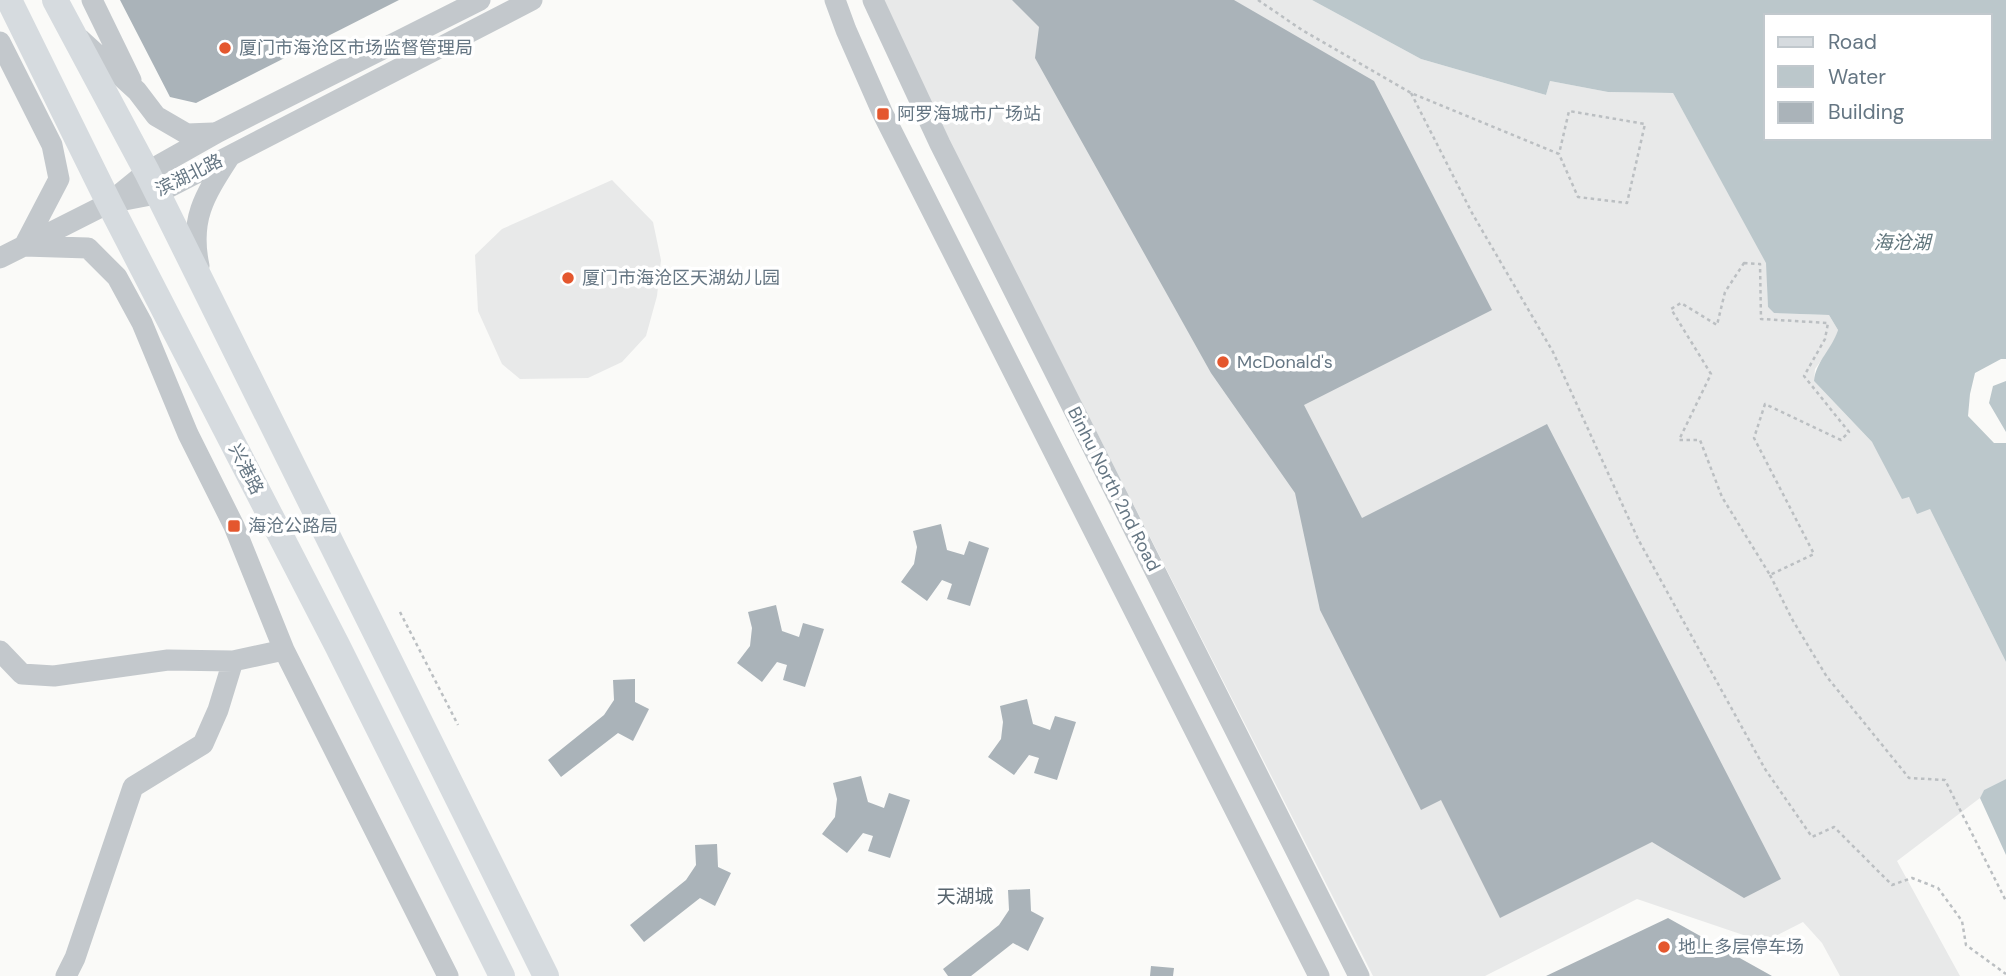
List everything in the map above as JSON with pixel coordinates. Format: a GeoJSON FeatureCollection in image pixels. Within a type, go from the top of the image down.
{"type":"FeatureCollection","features":[{"type":"Feature","properties":{"kind":"main road","name":"兴港路"},"geometry":{"type":"LineString","coordinates":[[7,0],[148,280],[338,645],[502,976]]}},
{"type":"Feature","properties":{"kind":"main road"},"geometry":{"type":"LineString","coordinates":[[55,0],[203,285],[546,976]]}},
{"type":"Feature","properties":{"kind":"street"},"geometry":{"type":"LineString","coordinates":[[7,0],[30,102]]}},
{"type":"Feature","properties":{"kind":"street"},"geometry":{"type":"LineString","coordinates":[[92,0],[137,91]]}},
{"type":"Feature","properties":{"kind":"street","name":"滨湖北路"},"geometry":{"type":"LineString","coordinates":[[0,258],[151,183],[230,155],[532,0]]}},
{"type":"Feature","properties":{"kind":"street","name":"Binhu North 2nd Road"},"geometry":{"type":"LineString","coordinates":[[835,0],[883,114],[1319,976]]}},
{"type":"Feature","properties":{"kind":"street","name":"Binhu North 2nd Road"},"geometry":{"type":"LineString","coordinates":[[873,0],[940,144],[1359,976]]}},
{"type":"Feature","properties":{"kind":"street"},"geometry":{"type":"LineString","coordinates":[[469,2],[477,28]]}},
{"type":"Feature","properties":{"kind":"street","name":"滨湖北路"},"geometry":{"type":"LineString","coordinates":[[151,183],[219,132],[469,2]]}},
{"type":"Feature","properties":{"kind":"street"},"geometry":{"type":"LineString","coordinates":[[69,29],[137,91],[156,116],[187,134],[219,132]]}},
{"type":"Feature","properties":{"kind":"street"},"geometry":{"type":"LineString","coordinates":[[0,42],[52,145],[59,179],[24,246],[88,248],[117,277],[142,323],[188,434],[234,526],[284,650],[449,976]]}},
{"type":"Feature","properties":{"kind":"street"},"geometry":{"type":"LineString","coordinates":[[203,285],[194,242],[203,198],[230,155]]}},
{"type":"Feature","properties":{"kind":"street"},"geometry":{"type":"LineString","coordinates":[[148,280],[188,434]]}},
{"type":"Feature","properties":{"kind":"street"},"geometry":{"type":"LineString","coordinates":[[0,651],[22,674],[54,676],[168,660],[233,661],[284,650]]}},
{"type":"Feature","properties":{"kind":"street"},"geometry":{"type":"LineString","coordinates":[[66,976],[75,958],[134,787],[203,744],[218,710],[233,661]]}},
{"type":"Feature","properties":{"kind":"path"},"geometry":{"type":"LineString","coordinates":[[1258,0],[1302,30],[1410,93],[1559,154],[1578,197],[1627,203],[1645,124],[1569,111],[1559,154]]}},
{"type":"Feature","properties":{"kind":"path"},"geometry":{"type":"LineString","coordinates":[[1410,93],[1472,212],[1553,352],[1638,539],[1765,769],[1811,837],[1834,827],[1892,885],[1912,878],[1938,888],[1962,921],[1966,945],[2006,974]]}},
{"type":"Feature","properties":{"kind":"path"},"geometry":{"type":"LineString","coordinates":[[1770,575],[1814,554],[1754,438],[1765,404],[1841,440],[1849,432],[1804,376],[1825,338],[1828,323],[1761,319],[1760,264],[1744,263],[1725,292],[1717,325],[1681,303],[1671,309],[1711,374],[1679,440],[1700,440],[1722,497],[1770,575],[1792,619],[1827,677],[1909,778],[1945,780],[2006,901]]}},
{"type":"Feature","properties":{"kind":"path"},"geometry":{"type":"LineString","coordinates":[[400,612],[458,725]]}},
{"type":"Feature","properties":{"kind":"shaded area"},"geometry":{"type":"Polygon","coordinates":[[[884,0],[1312,0],[1421,59],[1546,95],[1550,81],[1608,92],[1673,93],[1767,263],[1768,307],[1774,313],[1829,315],[1838,330],[1835,341],[1815,369],[1814,381],[1872,442],[1908,497],[1930,509],[2006,662],[2006,779],[1984,790],[1980,798],[1897,861],[1960,976],[1840,976],[1822,943],[1803,922],[1764,942],[1637,899],[1485,976],[1373,976],[897,39],[884,0]]]}},
{"type":"Feature","properties":{"kind":"shaded area","name":"厦门市海沧区天湖幼儿园"},"geometry":{"type":"Polygon","coordinates":[[[612,180],[653,222],[661,260],[657,296],[646,336],[622,362],[588,378],[520,379],[502,364],[478,311],[475,255],[502,229],[612,180]]]}},
{"type":"Feature","properties":{"kind":"water","name":"海沧湖"},"geometry":{"type":"Polygon","coordinates":[[[1312,0],[2006,0],[2006,359],[1975,373],[1968,416],[1994,443],[2006,443],[2006,662],[1930,509],[1917,514],[1909,497],[1902,499],[1872,442],[1814,381],[1818,367],[1838,330],[1829,315],[1774,313],[1768,307],[1766,263],[1673,93],[1608,92],[1550,81],[1546,95],[1421,59],[1312,0]]]}},
{"type":"Feature","properties":{"kind":"water"},"geometry":{"type":"Polygon","coordinates":[[[2006,381],[2006,432],[1989,403],[1993,386],[2006,381]]]}},
{"type":"Feature","properties":{"kind":"water"},"geometry":{"type":"Polygon","coordinates":[[[2006,779],[2006,855],[1980,798],[1984,790],[2006,779]]]}},
{"type":"Feature","properties":{"kind":"building","name":"厦门市海沧区市场监督管理局"},"geometry":{"type":"Polygon","coordinates":[[[120,0],[399,0],[196,103],[170,97],[120,0]]]}},
{"type":"Feature","properties":{"kind":"building"},"geometry":{"type":"Polygon","coordinates":[[[1012,0],[1234,0],[1374,81],[1492,310],[1304,405],[1362,518],[1547,424],[1781,879],[1744,898],[1652,842],[1500,918],[1441,800],[1421,810],[1320,610],[1295,493],[1211,373],[1035,58],[1039,27],[1012,0]]]}},
{"type":"Feature","properties":{"kind":"building"},"geometry":{"type":"Polygon","coordinates":[[[941,524],[947,550],[964,555],[969,541],[989,548],[970,606],[947,599],[952,584],[942,580],[927,601],[901,582],[914,564],[917,547],[913,531],[941,524]]]}},
{"type":"Feature","properties":{"kind":"building"},"geometry":{"type":"Polygon","coordinates":[[[776,605],[782,631],[799,637],[803,623],[824,629],[805,687],[783,680],[787,665],[777,662],[762,682],[737,663],[750,646],[752,628],[748,612],[776,605]]]}},
{"type":"Feature","properties":{"kind":"building"},"geometry":{"type":"Polygon","coordinates":[[[635,679],[635,702],[649,709],[633,741],[618,733],[561,777],[548,760],[604,715],[614,700],[613,680],[635,679]]]}},
{"type":"Feature","properties":{"kind":"building"},"geometry":{"type":"Polygon","coordinates":[[[1027,699],[1033,724],[1050,730],[1055,716],[1076,722],[1057,780],[1034,773],[1039,758],[1029,755],[1014,775],[988,757],[1001,739],[1003,722],[1000,706],[1027,699]]]}},
{"type":"Feature","properties":{"kind":"building"},"geometry":{"type":"Polygon","coordinates":[[[861,776],[868,802],[884,808],[889,793],[910,800],[890,858],[868,851],[873,836],[863,833],[847,853],[822,834],[835,817],[837,799],[833,783],[861,776]]]}},
{"type":"Feature","properties":{"kind":"building"},"geometry":{"type":"Polygon","coordinates":[[[717,844],[718,867],[731,873],[715,906],[700,898],[644,942],[630,925],[686,880],[696,865],[695,845],[717,844]]]}},
{"type":"Feature","properties":{"kind":"building"},"geometry":{"type":"Polygon","coordinates":[[[1030,889],[1031,911],[1044,918],[1028,951],[1013,943],[971,976],[948,976],[943,969],[999,925],[1009,910],[1008,890],[1030,889]]]}},
{"type":"Feature","properties":{"kind":"building","name":"地上多层停车场"},"geometry":{"type":"Polygon","coordinates":[[[1668,918],[1772,976],[1546,976],[1668,918]]]}},
{"type":"Feature","properties":{"kind":"building"},"geometry":{"type":"Polygon","coordinates":[[[1151,966],[1174,968],[1173,976],[1150,976],[1151,966]]]}},
{"type":"Feature","properties":{"kind":"place","name":"厦门市海沧区市场监督管理局"},"geometry":{"type":"Point","coordinates":[225,48]}},
{"type":"Feature","properties":{"kind":"place","name":"阿罗海城市广场站"},"geometry":{"type":"Point","coordinates":[883,114]}},
{"type":"Feature","properties":{"kind":"place","name":"厦门市海沧区天湖幼儿园"},"geometry":{"type":"Point","coordinates":[568,278]}},
{"type":"Feature","properties":{"kind":"place","name":"McDonald's"},"geometry":{"type":"Point","coordinates":[1223,362]}},
{"type":"Feature","properties":{"kind":"place","name":"海沧公路局"},"geometry":{"type":"Point","coordinates":[234,526]}},
{"type":"Feature","properties":{"kind":"place","name":"地上多层停车场"},"geometry":{"type":"Point","coordinates":[1664,947]}},
{"type":"Feature","properties":{"kind":"district","name":"天湖城"},"geometry":{"type":"Point","coordinates":[965,896]}}]}
